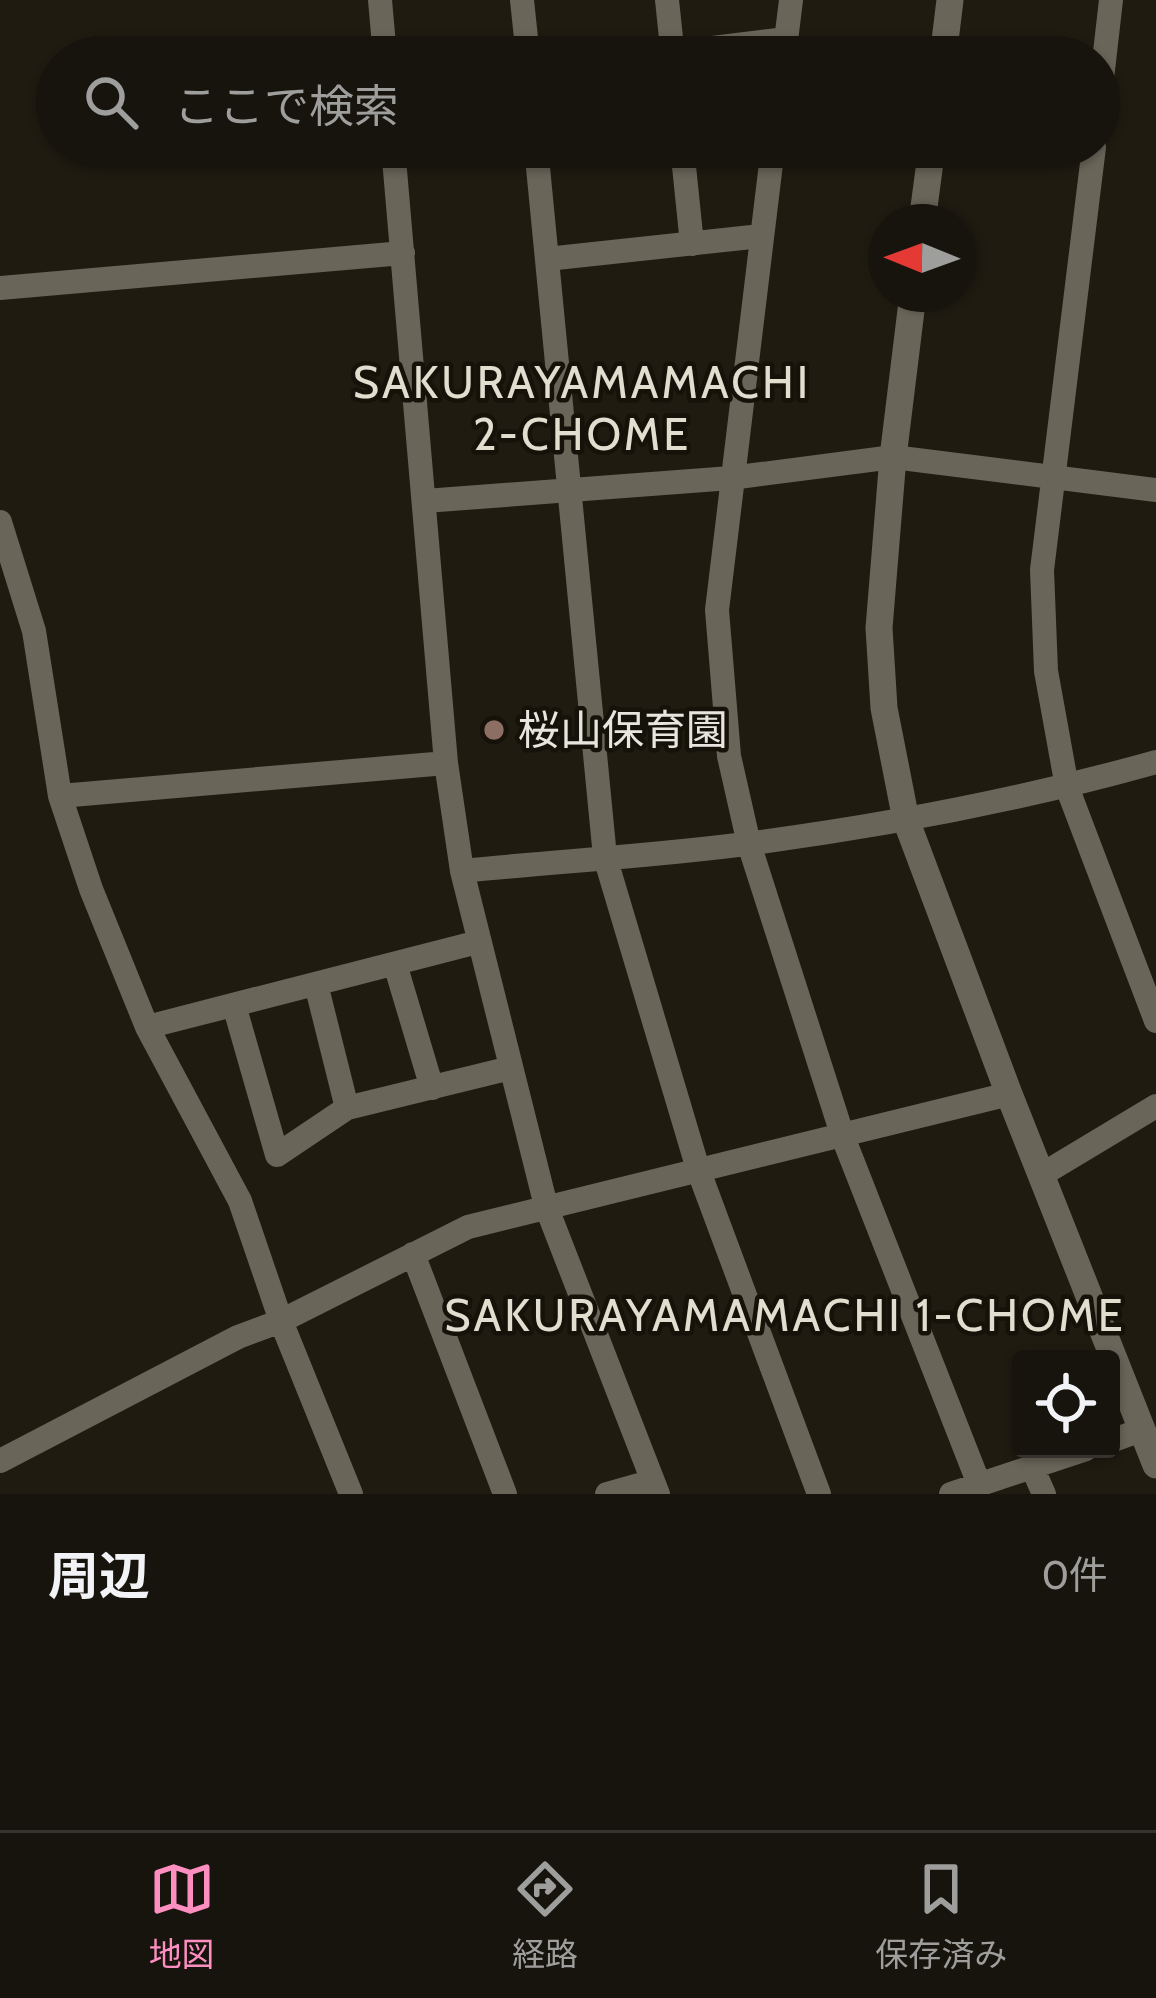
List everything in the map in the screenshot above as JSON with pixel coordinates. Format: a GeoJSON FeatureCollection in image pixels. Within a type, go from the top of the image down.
{"type":"FeatureCollection","features":[{"type":"Feature","properties":{"kind":"street"},"geometry":{"type":"LineString","coordinates":[[380,0],[384,36]]}},
{"type":"Feature","properties":{"kind":"street"},"geometry":{"type":"LineString","coordinates":[[522,0],[526,36]]}},
{"type":"Feature","properties":{"kind":"street"},"geometry":{"type":"LineString","coordinates":[[667,0],[671,36]]}},
{"type":"Feature","properties":{"kind":"street"},"geometry":{"type":"LineString","coordinates":[[786,36],[791,0]]}},
{"type":"Feature","properties":{"kind":"street"},"geometry":{"type":"LineString","coordinates":[[946,36],[950,0]]}},
{"type":"Feature","properties":{"kind":"street"},"geometry":{"type":"LineString","coordinates":[[1108,36],[1112,0]]}},
{"type":"Feature","properties":{"kind":"street"},"geometry":{"type":"LineString","coordinates":[[395,168],[446,763],[462,871],[547,1206],[656,1487],[607,1494]]}},
{"type":"Feature","properties":{"kind":"street"},"geometry":{"type":"LineString","coordinates":[[538,168],[605,857],[698,1169],[819,1494]]}},
{"type":"Feature","properties":{"kind":"street"},"geometry":{"type":"LineString","coordinates":[[684,168],[692,244]]}},
{"type":"Feature","properties":{"kind":"street"},"geometry":{"type":"LineString","coordinates":[[770,168],[717,610],[729,757],[749,844],[843,1138],[979,1484]]}},
{"type":"Feature","properties":{"kind":"street"},"geometry":{"type":"LineString","coordinates":[[924,204],[929,168]]}},
{"type":"Feature","properties":{"kind":"street"},"geometry":{"type":"LineString","coordinates":[[1092,168],[1042,570],[1046,670],[1067,787],[1156,1021]]}},
{"type":"Feature","properties":{"kind":"street"},"geometry":{"type":"LineString","coordinates":[[547,259],[761,236]]}},
{"type":"Feature","properties":{"kind":"street"},"geometry":{"type":"LineString","coordinates":[[0,288],[403,253]]}},
{"type":"Feature","properties":{"kind":"street"},"geometry":{"type":"LineString","coordinates":[[911,312],[879,628],[884,708],[906,820],[1156,1465]]}},
{"type":"Feature","properties":{"kind":"street"},"geometry":{"type":"LineString","coordinates":[[425,501],[730,478],[893,457],[1156,490]]}},
{"type":"Feature","properties":{"kind":"street"},"geometry":{"type":"LineString","coordinates":[[0,522],[34,631],[60,796],[91,889],[147,1028],[240,1201],[281,1321],[351,1494]]}},
{"type":"Feature","properties":{"kind":"street"},"geometry":{"type":"LineString","coordinates":[[462,871],[749,844],[906,820],[1067,787],[1156,762]]}},
{"type":"Feature","properties":{"kind":"street"},"geometry":{"type":"LineString","coordinates":[[60,796],[446,763]]}},
{"type":"Feature","properties":{"kind":"street"},"geometry":{"type":"LineString","coordinates":[[147,1028],[478,942]]}},
{"type":"Feature","properties":{"kind":"street"},"geometry":{"type":"LineString","coordinates":[[395,964],[431,1088]]}},
{"type":"Feature","properties":{"kind":"street"},"geometry":{"type":"LineString","coordinates":[[316,984],[346,1108]]}},
{"type":"Feature","properties":{"kind":"street"},"geometry":{"type":"LineString","coordinates":[[234,1005],[277,1155],[346,1108],[511,1068]]}},
{"type":"Feature","properties":{"kind":"street"},"geometry":{"type":"LineString","coordinates":[[0,1461],[238,1337],[281,1321],[468,1227],[1009,1094]]}},
{"type":"Feature","properties":{"kind":"street"},"geometry":{"type":"LineString","coordinates":[[1042,1174],[1156,1106]]}},
{"type":"Feature","properties":{"kind":"street"},"geometry":{"type":"LineString","coordinates":[[413,1254],[505,1494]]}},
{"type":"Feature","properties":{"kind":"street"},"geometry":{"type":"LineString","coordinates":[[1120,1438],[1141,1430]]}},
{"type":"Feature","properties":{"kind":"street"},"geometry":{"type":"LineString","coordinates":[[951,1494],[1059,1458]]}},
{"type":"Feature","properties":{"kind":"street"},"geometry":{"type":"LineString","coordinates":[[1032,1467],[1044,1494]]}},
{"type":"Feature","properties":{"kind":"place","name":"桜山保育園"},"geometry":{"type":"Point","coordinates":[494,730]}},
{"type":"Feature","properties":{"kind":"district","name":"SAKURAYAMAMACHI 2-CHOME"},"geometry":{"type":"Point","coordinates":[582,408]}},
{"type":"Feature","properties":{"kind":"district","name":"SAKURAYAMAMACHI 1-CHOME"},"geometry":{"type":"Point","coordinates":[785,1315]}}]}
